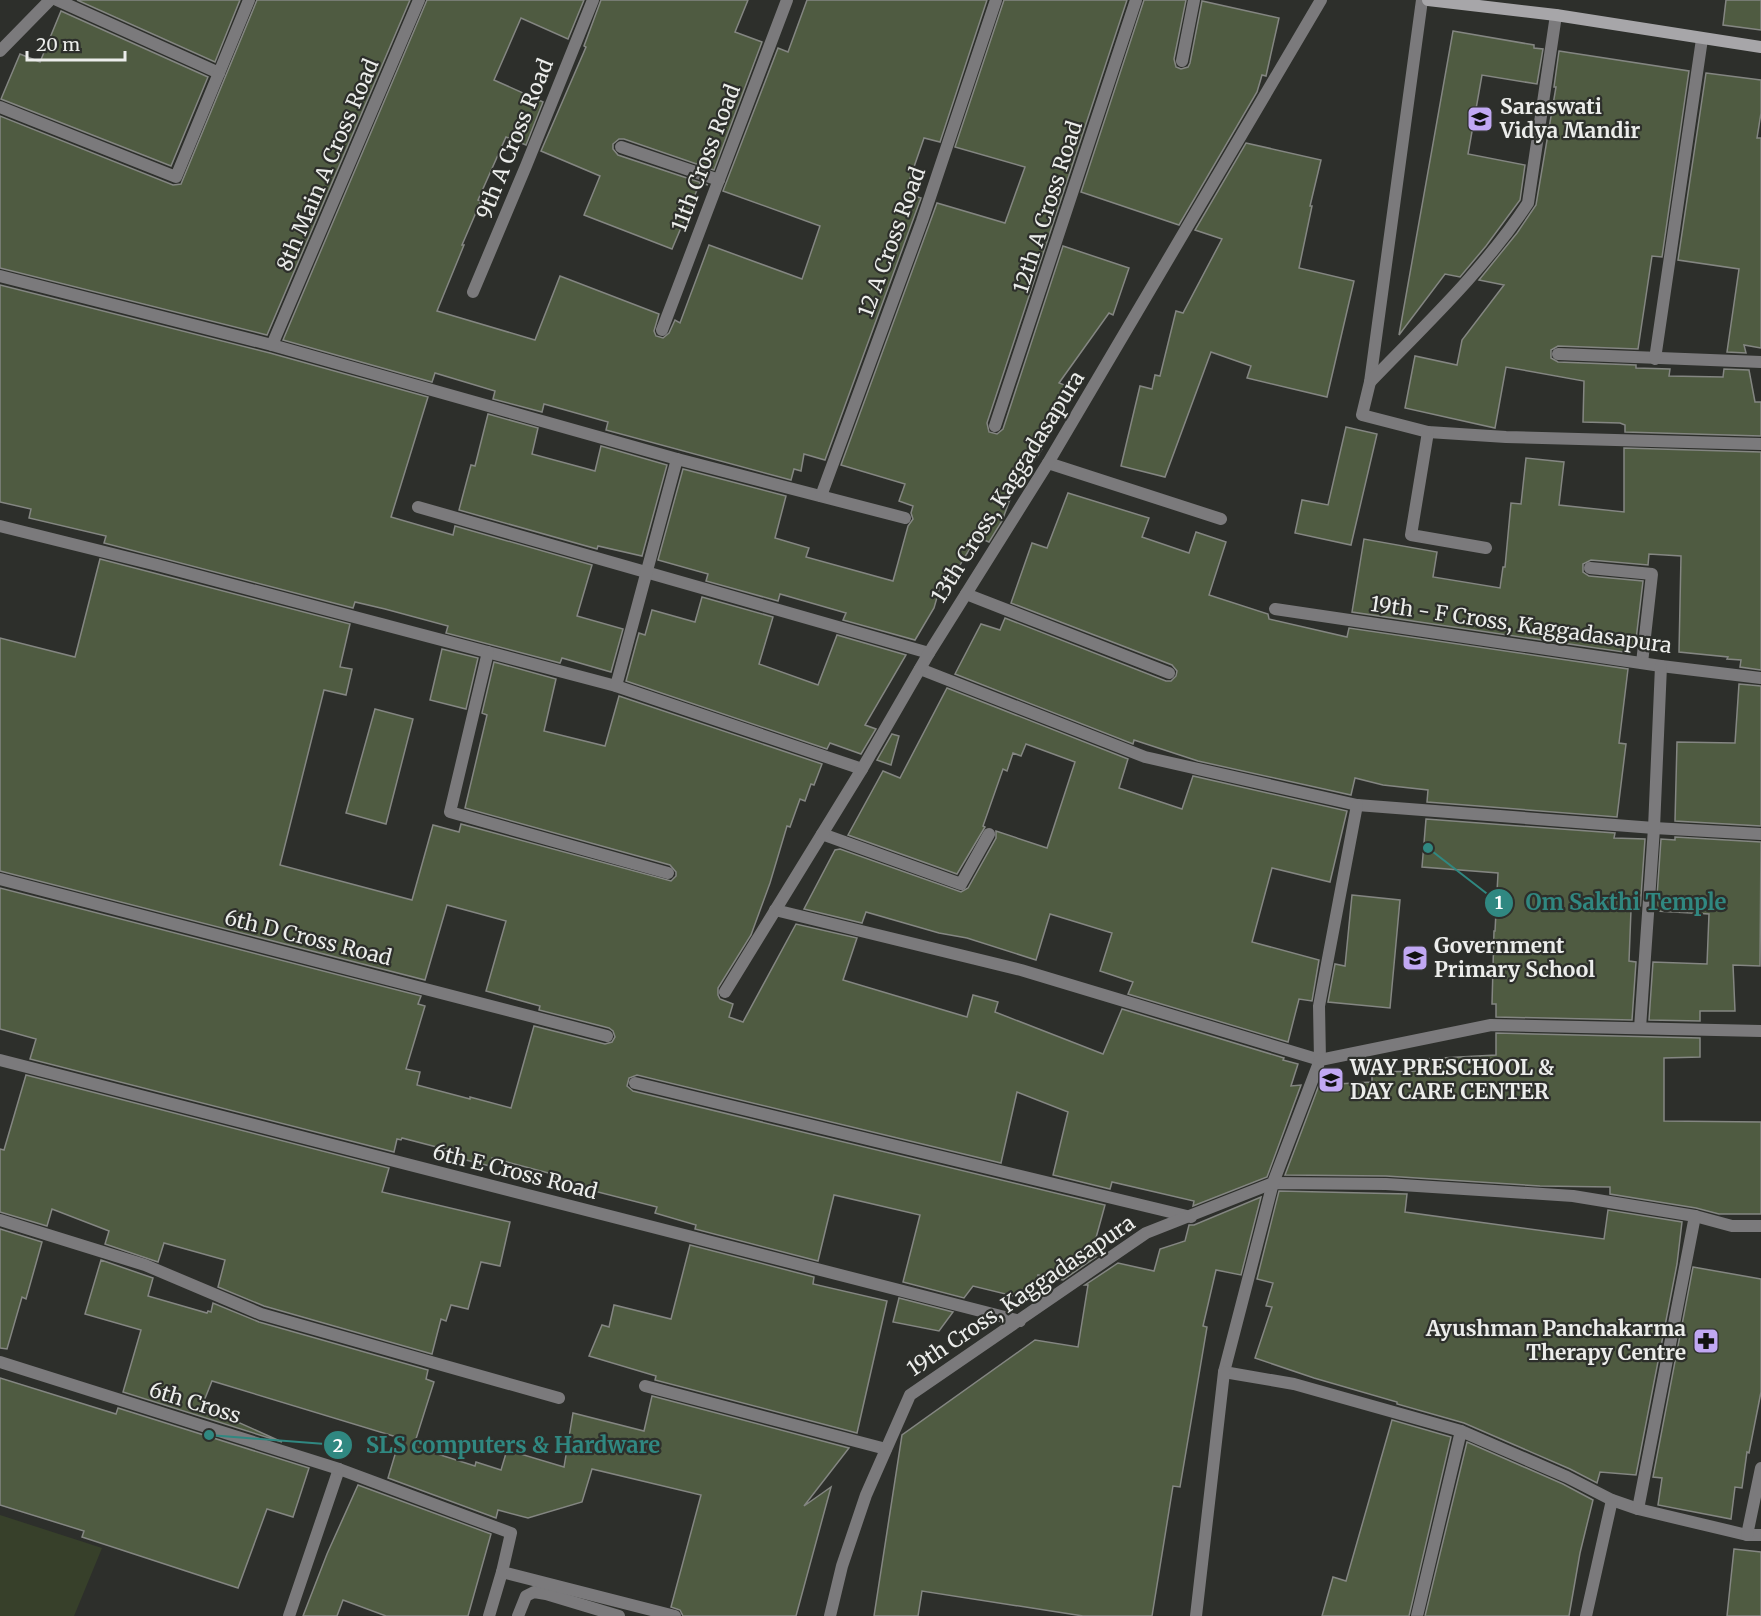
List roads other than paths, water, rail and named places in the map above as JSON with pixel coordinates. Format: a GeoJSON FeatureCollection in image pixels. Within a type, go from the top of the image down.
{"type":"FeatureCollection","features":[{"type":"Feature","properties":{"kind":"main road"},"geometry":{"type":"LineString","coordinates":[[1428,0],[1556,15],[1761,47]]}},
{"type":"Feature","properties":{"kind":"street"},"geometry":{"type":"LineString","coordinates":[[0,51],[50,0]]}},
{"type":"Feature","properties":{"kind":"street"},"geometry":{"type":"LineString","coordinates":[[57,0],[219,73]]}},
{"type":"Feature","properties":{"kind":"street"},"geometry":{"type":"LineString","coordinates":[[0,106],[176,177],[249,0]]}},
{"type":"Feature","properties":{"kind":"street","name":"8th Main A Cross Road"},"geometry":{"type":"LineString","coordinates":[[272,345],[419,0]]}},
{"type":"Feature","properties":{"kind":"street","name":"9th A Cross Road"},"geometry":{"type":"LineString","coordinates":[[472,292],[593,0]]}},
{"type":"Feature","properties":{"kind":"street","name":"11th Cross Road"},"geometry":{"type":"LineString","coordinates":[[662,330],[787,0]]}},
{"type":"Feature","properties":{"kind":"street","name":"12 A Cross Road"},"geometry":{"type":"LineString","coordinates":[[821,496],[922,221],[996,0]]}},
{"type":"Feature","properties":{"kind":"street","name":"12th A Cross Road"},"geometry":{"type":"LineString","coordinates":[[995,426],[1136,0]]}},
{"type":"Feature","properties":{"kind":"street"},"geometry":{"type":"LineString","coordinates":[[1182,61],[1194,0]]}},
{"type":"Feature","properties":{"kind":"street","name":"13th Cross, Kaggadasapura"},"geometry":{"type":"LineString","coordinates":[[725,992],[862,769],[929,653],[1048,464],[1320,0]]}},
{"type":"Feature","properties":{"kind":"street"},"geometry":{"type":"LineString","coordinates":[[1422,0],[1370,382],[1362,415],[1428,432],[1506,437],[1761,444]]}},
{"type":"Feature","properties":{"kind":"street"},"geometry":{"type":"LineString","coordinates":[[1370,382],[1475,274],[1528,203],[1556,15]]}},
{"type":"Feature","properties":{"kind":"street"},"geometry":{"type":"LineString","coordinates":[[1655,359],[1702,39]]}},
{"type":"Feature","properties":{"kind":"street"},"geometry":{"type":"LineString","coordinates":[[621,147],[719,180]]}},
{"type":"Feature","properties":{"kind":"street"},"geometry":{"type":"LineString","coordinates":[[0,276],[272,345],[677,459],[905,518]]}},
{"type":"Feature","properties":{"kind":"street"},"geometry":{"type":"LineString","coordinates":[[1558,354],[1761,362]]}},
{"type":"Feature","properties":{"kind":"street"},"geometry":{"type":"LineString","coordinates":[[1428,432],[1411,535],[1486,548]]}},
{"type":"Feature","properties":{"kind":"street"},"geometry":{"type":"LineString","coordinates":[[616,686],[677,459]]}},
{"type":"Feature","properties":{"kind":"street"},"geometry":{"type":"LineString","coordinates":[[1048,464],[1221,519]]}},
{"type":"Feature","properties":{"kind":"street"},"geometry":{"type":"LineString","coordinates":[[418,507],[929,653]]}},
{"type":"Feature","properties":{"kind":"street"},"geometry":{"type":"LineString","coordinates":[[0,526],[616,686],[862,769]]}},
{"type":"Feature","properties":{"kind":"street"},"geometry":{"type":"LineString","coordinates":[[1590,568],[1652,574],[1642,663]]}},
{"type":"Feature","properties":{"kind":"street"},"geometry":{"type":"LineString","coordinates":[[966,594],[1169,673]]}},
{"type":"Feature","properties":{"kind":"street","name":"19th - F Cross, Kaggadasapura"},"geometry":{"type":"LineString","coordinates":[[1275,609],[1661,666],[1761,678]]}},
{"type":"Feature","properties":{"kind":"street"},"geometry":{"type":"LineString","coordinates":[[488,652],[450,812],[668,873]]}},
{"type":"Feature","properties":{"kind":"street"},"geometry":{"type":"LineString","coordinates":[[1640,1028],[1654,828],[1661,666]]}},
{"type":"Feature","properties":{"kind":"street"},"geometry":{"type":"LineString","coordinates":[[920,669],[1145,757],[1357,805],[1761,834]]}},
{"type":"Feature","properties":{"kind":"street"},"geometry":{"type":"LineString","coordinates":[[1196,1616],[1224,1372],[1273,1183],[1320,1060],[1318,1006],[1357,805]]}},
{"type":"Feature","properties":{"kind":"street"},"geometry":{"type":"LineString","coordinates":[[822,834],[961,884],[989,834]]}},
{"type":"Feature","properties":{"kind":"street","name":"6th D Cross Road"},"geometry":{"type":"LineString","coordinates":[[0,879],[607,1036]]}},
{"type":"Feature","properties":{"kind":"street"},"geometry":{"type":"LineString","coordinates":[[775,910],[1021,970],[1320,1060],[1491,1025],[1761,1031]]}},
{"type":"Feature","properties":{"kind":"street","name":"6th E Cross Road"},"geometry":{"type":"LineString","coordinates":[[0,1060],[1020,1321]]}},
{"type":"Feature","properties":{"kind":"street"},"geometry":{"type":"LineString","coordinates":[[635,1083],[1191,1217]]}},
{"type":"Feature","properties":{"kind":"street"},"geometry":{"type":"LineString","coordinates":[[1273,1183],[1386,1184],[1573,1196],[1695,1216],[1732,1226],[1761,1226]]}},
{"type":"Feature","properties":{"kind":"street","name":"19th Cross, Kaggadasapura"},"geometry":{"type":"LineString","coordinates":[[830,1616],[842,1566],[866,1495],[910,1395],[1146,1233],[1273,1183]]}},
{"type":"Feature","properties":{"kind":"street"},"geometry":{"type":"LineString","coordinates":[[1638,1509],[1695,1216]]}},
{"type":"Feature","properties":{"kind":"street"},"geometry":{"type":"LineString","coordinates":[[0,1220],[146,1265],[261,1314],[559,1398]]}},
{"type":"Feature","properties":{"kind":"street","name":"6th Cross"},"geometry":{"type":"LineString","coordinates":[[0,1362],[339,1469],[511,1533],[502,1572]]}},
{"type":"Feature","properties":{"kind":"street"},"geometry":{"type":"LineString","coordinates":[[1224,1372],[1294,1384],[1461,1431],[1612,1500],[1638,1509],[1747,1535],[1761,1535]]}},
{"type":"Feature","properties":{"kind":"street"},"geometry":{"type":"LineString","coordinates":[[645,1386],[886,1449]]}},
{"type":"Feature","properties":{"kind":"street"},"geometry":{"type":"LineString","coordinates":[[1417,1616],[1461,1431]]}},
{"type":"Feature","properties":{"kind":"street"},"geometry":{"type":"LineString","coordinates":[[1747,1535],[1761,1468]]}},
{"type":"Feature","properties":{"kind":"street"},"geometry":{"type":"LineString","coordinates":[[289,1616],[339,1469]]}},
{"type":"Feature","properties":{"kind":"street"},"geometry":{"type":"LineString","coordinates":[[1586,1616],[1612,1500]]}},
{"type":"Feature","properties":{"kind":"street"},"geometry":{"type":"LineString","coordinates":[[489,1616],[502,1572],[671,1615]]}},
{"type":"Feature","properties":{"kind":"street"},"geometry":{"type":"LineString","coordinates":[[518,1616],[526,1596],[534,1592],[619,1616]]}},
{"type":"Feature","properties":{"kind":"place","name":"Saraswati Vidya Mandir"},"geometry":{"type":"Point","coordinates":[1480,119]}},
{"type":"Feature","properties":{"kind":"place","name":"Om Sakthi Temple"},"geometry":{"type":"Point","coordinates":[1428,848]}},
{"type":"Feature","properties":{"kind":"place","name":"Government Primary School"},"geometry":{"type":"Point","coordinates":[1415,958]}},
{"type":"Feature","properties":{"kind":"place","name":"WAY PRESCHOOL & DAY CARE CENTER"},"geometry":{"type":"Point","coordinates":[1331,1080]}},
{"type":"Feature","properties":{"kind":"place","name":"Ayushman Panchakarma Therapy Centre"},"geometry":{"type":"Point","coordinates":[1706,1341]}},
{"type":"Feature","properties":{"kind":"place","name":"SLS computers & Hardware"},"geometry":{"type":"Point","coordinates":[209,1435]}}]}
